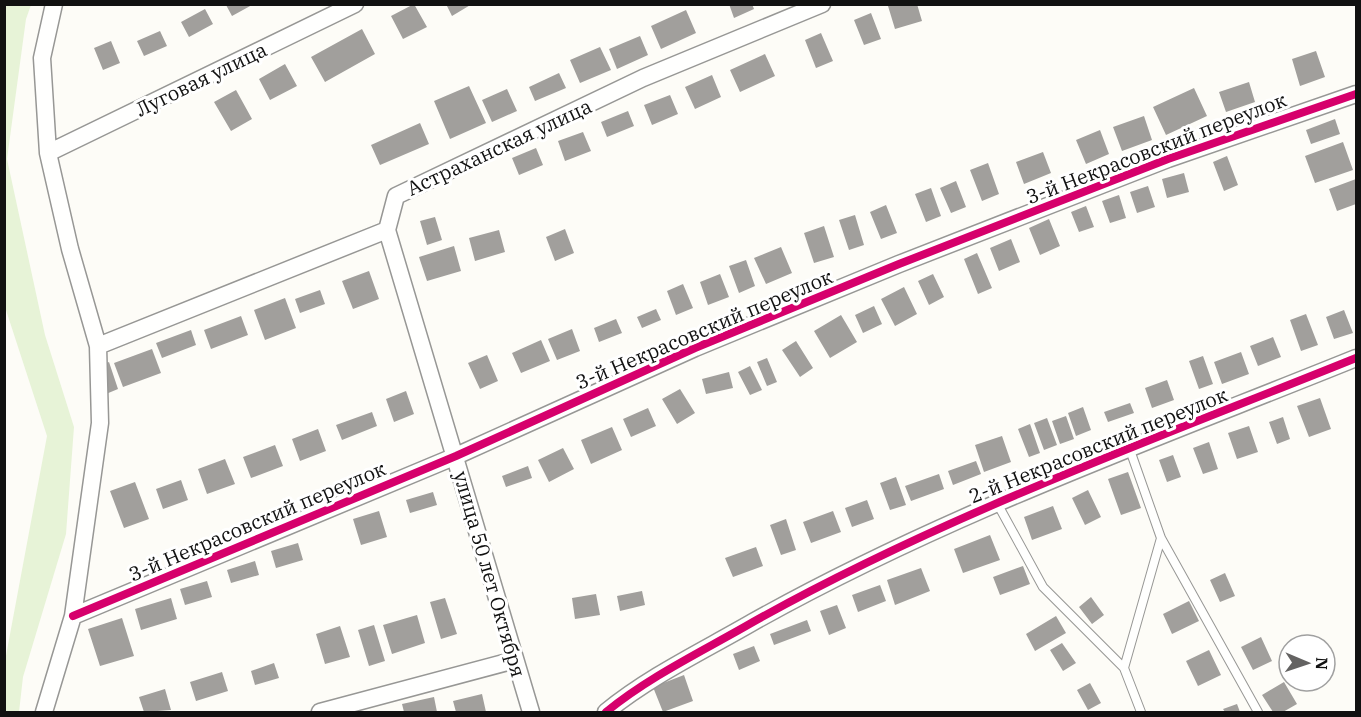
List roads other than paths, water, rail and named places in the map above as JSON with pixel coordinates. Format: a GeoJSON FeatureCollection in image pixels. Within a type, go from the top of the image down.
{"type":"FeatureCollection","features":[{"type":"Feature","properties":{"kind":"street"},"geometry":{"type":"LineString","coordinates":[[44,712],[72,616],[100,423],[98,346],[70,249],[48,153],[42,58],[54,4]]}},
{"type":"Feature","properties":{"kind":"street","name":"Луговая улица"},"geometry":{"type":"LineString","coordinates":[[48,153],[355,4]]}},
{"type":"Feature","properties":{"kind":"street","name":"Астраханская улица"},"geometry":{"type":"LineString","coordinates":[[387,230],[396,196],[643,78],[822,4]]}},
{"type":"Feature","properties":{"kind":"street","name":"3-й Некрасовский переулок"},"geometry":{"type":"LineString","coordinates":[[72,616],[456,456],[695,348],[899,264],[1168,159],[1356,94]]}},
{"type":"Feature","properties":{"kind":"street"},"geometry":{"type":"LineString","coordinates":[[98,346],[387,230]]}},
{"type":"Feature","properties":{"kind":"street","name":"улица 50 лет Октября"},"geometry":{"type":"LineString","coordinates":[[387,230],[531,712]]}},
{"type":"Feature","properties":{"kind":"street","name":"2-й Некрасовский переулок"},"geometry":{"type":"LineString","coordinates":[[606,712],[633,690],[806,592],[997,503],[1356,358]]}},
{"type":"Feature","properties":{"kind":"street"},"geometry":{"type":"LineString","coordinates":[[320,712],[515,660]]}},
{"type":"Feature","properties":{"kind":"lane"},"geometry":{"type":"LineString","coordinates":[[1130,450],[1161,538],[1258,712]]}},
{"type":"Feature","properties":{"kind":"lane"},"geometry":{"type":"LineString","coordinates":[[997,503],[1042,587],[1124,668],[1141,712]]}},
{"type":"Feature","properties":{"kind":"lane"},"geometry":{"type":"LineString","coordinates":[[1124,668],[1161,538]]}}]}
